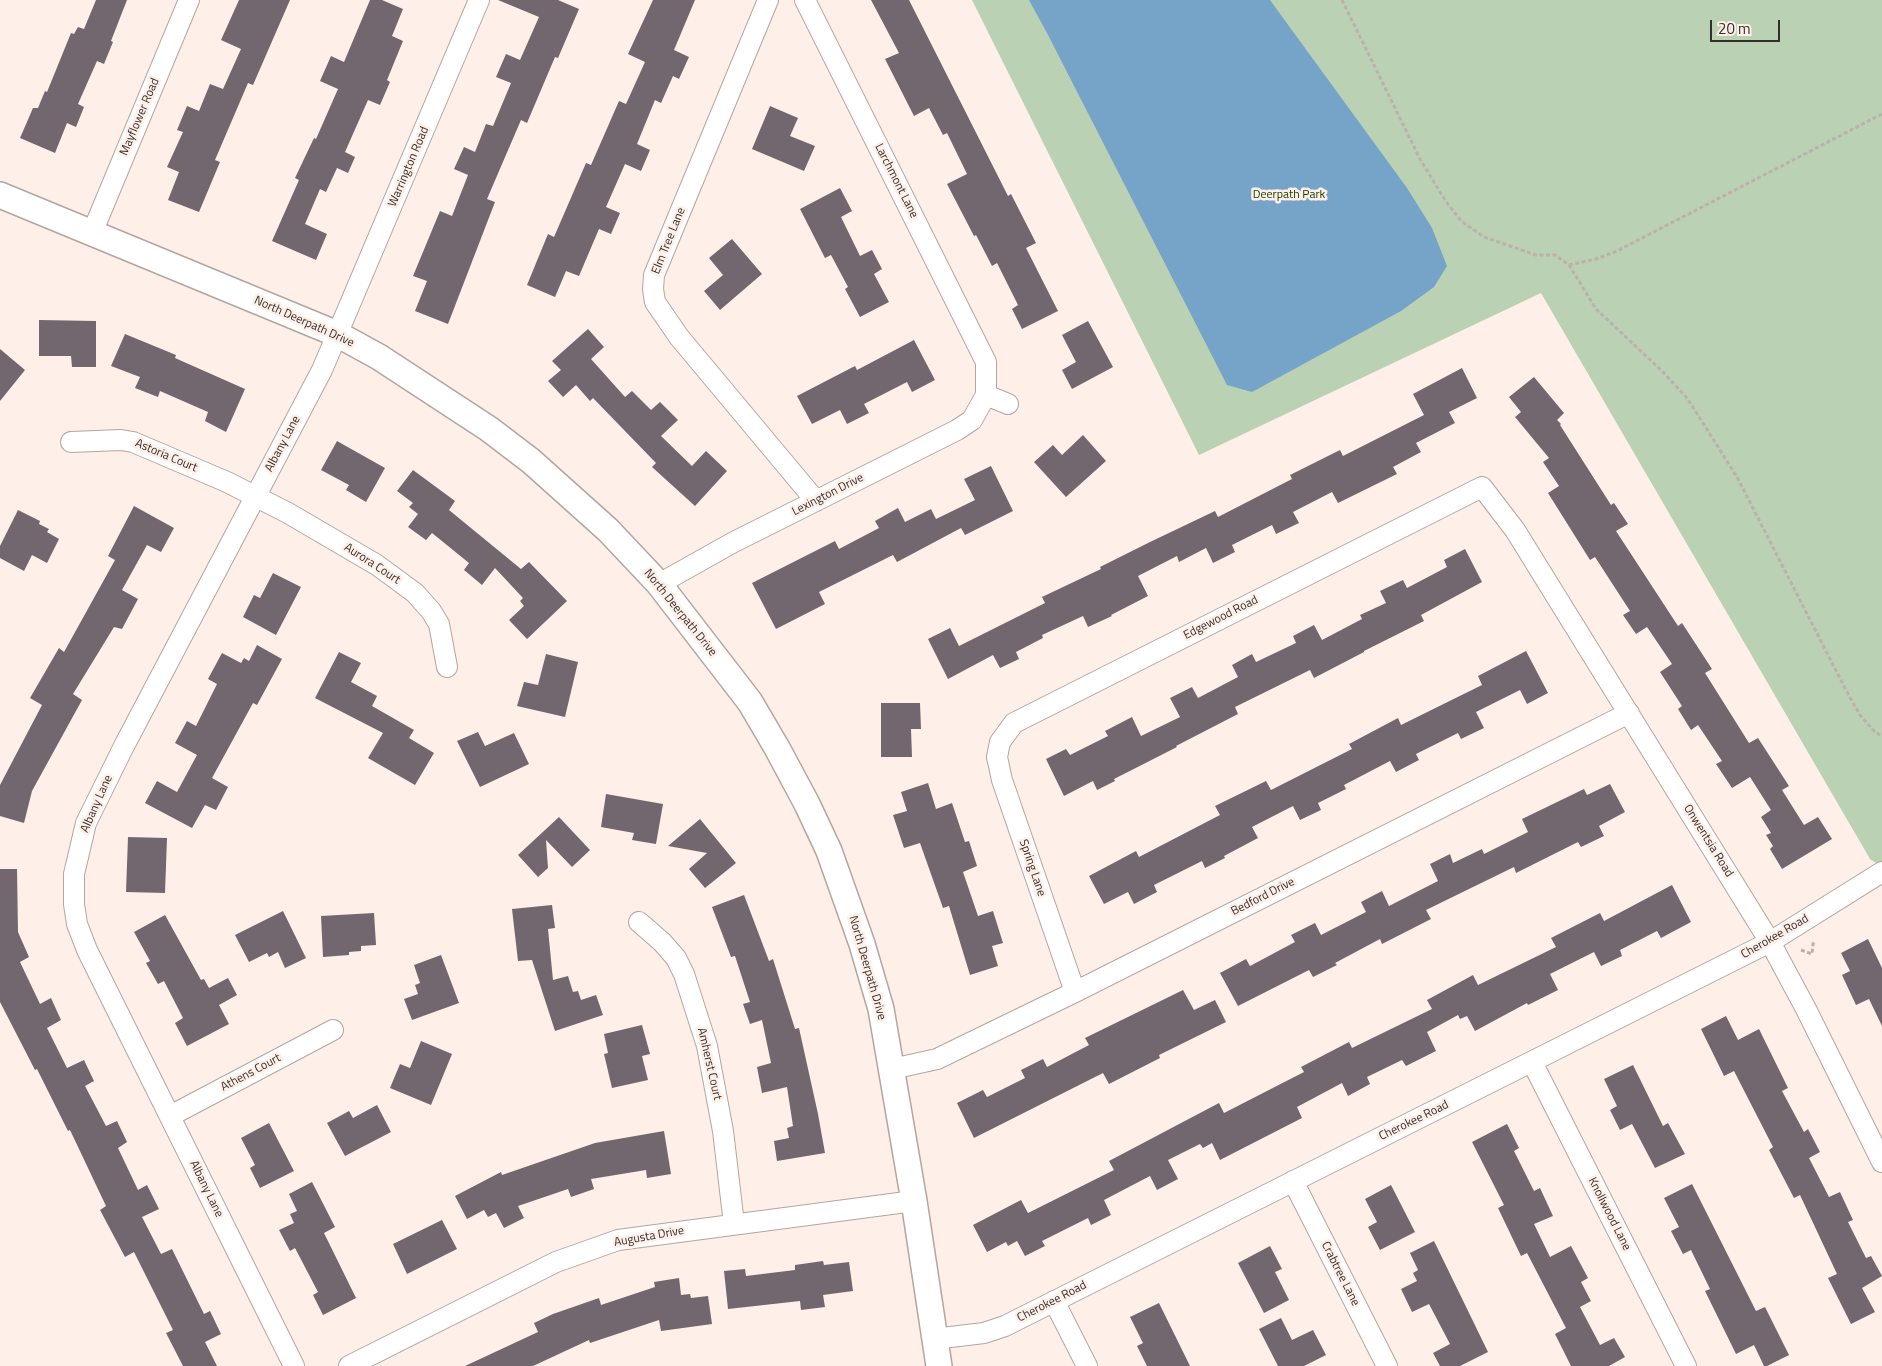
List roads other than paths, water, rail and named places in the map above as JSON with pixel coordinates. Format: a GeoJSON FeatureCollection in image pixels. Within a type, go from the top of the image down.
{"type":"FeatureCollection","features":[{"type":"Feature","properties":{"kind":"street","name":"Mayflower Road"},"geometry":{"type":"LineString","coordinates":[[92,233],[189,0]]}},
{"type":"Feature","properties":{"kind":"street","name":"Warrington Road"},"geometry":{"type":"LineString","coordinates":[[337,334],[479,0]]}},
{"type":"Feature","properties":{"kind":"street","name":"Elm Tree Lane"},"geometry":{"type":"LineString","coordinates":[[768,0],[654,275],[653,289],[655,302],[679,337],[816,501]]}},
{"type":"Feature","properties":{"kind":"street","name":"Larchmont Lane"},"geometry":{"type":"LineString","coordinates":[[805,0],[986,362],[986,395]]}},
{"type":"Feature","properties":{"kind":"street","name":"North Deerpath Drive"},"geometry":{"type":"LineString","coordinates":[[0,195],[337,334],[379,357],[489,428],[531,461],[608,530],[659,584],[750,702],[807,804],[829,851],[862,944],[881,1009],[914,1201],[938,1366]]}},
{"type":"Feature","properties":{"kind":"street","name":"Albany Lane"},"geometry":{"type":"LineString","coordinates":[[294,1366],[87,950],[76,917],[74,874],[86,823],[124,746],[322,370],[337,334]]}},
{"type":"Feature","properties":{"kind":"street","name":"Lexington Drive"},"geometry":{"type":"LineString","coordinates":[[659,584],[732,543],[957,430],[972,420],[986,395]]}},
{"type":"Feature","properties":{"kind":"street"},"geometry":{"type":"LineString","coordinates":[[986,395],[1008,404]]}},
{"type":"Feature","properties":{"kind":"street","name":"Astoria Court"},"geometry":{"type":"LineString","coordinates":[[71,442],[121,440],[133,442],[227,482],[255,498]]}},
{"type":"Feature","properties":{"kind":"street","name":"Edgewood Road"},"geometry":{"type":"LineString","coordinates":[[1000,742],[1014,723],[1482,487],[1515,530]]}},
{"type":"Feature","properties":{"kind":"street","name":"Aurora Court"},"geometry":{"type":"LineString","coordinates":[[255,498],[288,513],[377,565],[415,593],[431,612],[438,624],[447,667]]}},
{"type":"Feature","properties":{"kind":"street","name":"Onwentsia Road"},"geometry":{"type":"LineString","coordinates":[[1515,530],[1770,942],[1806,1009],[1882,1162]]}},
{"type":"Feature","properties":{"kind":"street","name":"Bedford Drive"},"geometry":{"type":"LineString","coordinates":[[892,1069],[937,1059],[1075,992],[1629,713]]}},
{"type":"Feature","properties":{"kind":"street","name":"Spring Lane"},"geometry":{"type":"LineString","coordinates":[[1000,742],[997,757],[1002,780],[1075,992]]}},
{"type":"Feature","properties":{"kind":"street","name":"Cherokee Road"},"geometry":{"type":"LineString","coordinates":[[934,1339],[984,1332],[1005,1326],[1770,942],[1882,872]]}},
{"type":"Feature","properties":{"kind":"street","name":"Amherst Court"},"geometry":{"type":"LineString","coordinates":[[639,922],[662,942],[676,958],[684,974],[707,1046],[723,1131],[734,1224]]}},
{"type":"Feature","properties":{"kind":"street","name":"Athens Court"},"geometry":{"type":"LineString","coordinates":[[170,1116],[333,1030]]}},
{"type":"Feature","properties":{"kind":"street","name":"Knollwood Lane"},"geometry":{"type":"LineString","coordinates":[[1532,1062],[1686,1366]]}},
{"type":"Feature","properties":{"kind":"street","name":"Crabtree Lane"},"geometry":{"type":"LineString","coordinates":[[1293,1181],[1387,1366]]}},
{"type":"Feature","properties":{"kind":"street","name":"Augusta Drive"},"geometry":{"type":"LineString","coordinates":[[349,1366],[556,1262],[618,1240],[914,1201]]}},
{"type":"Feature","properties":{"kind":"street"},"geometry":{"type":"LineString","coordinates":[[1054,1301],[1087,1366]]}},
{"type":"Feature","properties":{"kind":"water"},"geometry":{"type":"Polygon","coordinates":[[[1029,0],[1270,0],[1407,188],[1432,228],[1447,266],[1434,287],[1401,311],[1252,392],[1227,385],[1029,0]]]}},
{"type":"Feature","properties":{"kind":"park label","name":"Deerpath Park"},"geometry":{"type":"Point","coordinates":[1289,195]}}]}
